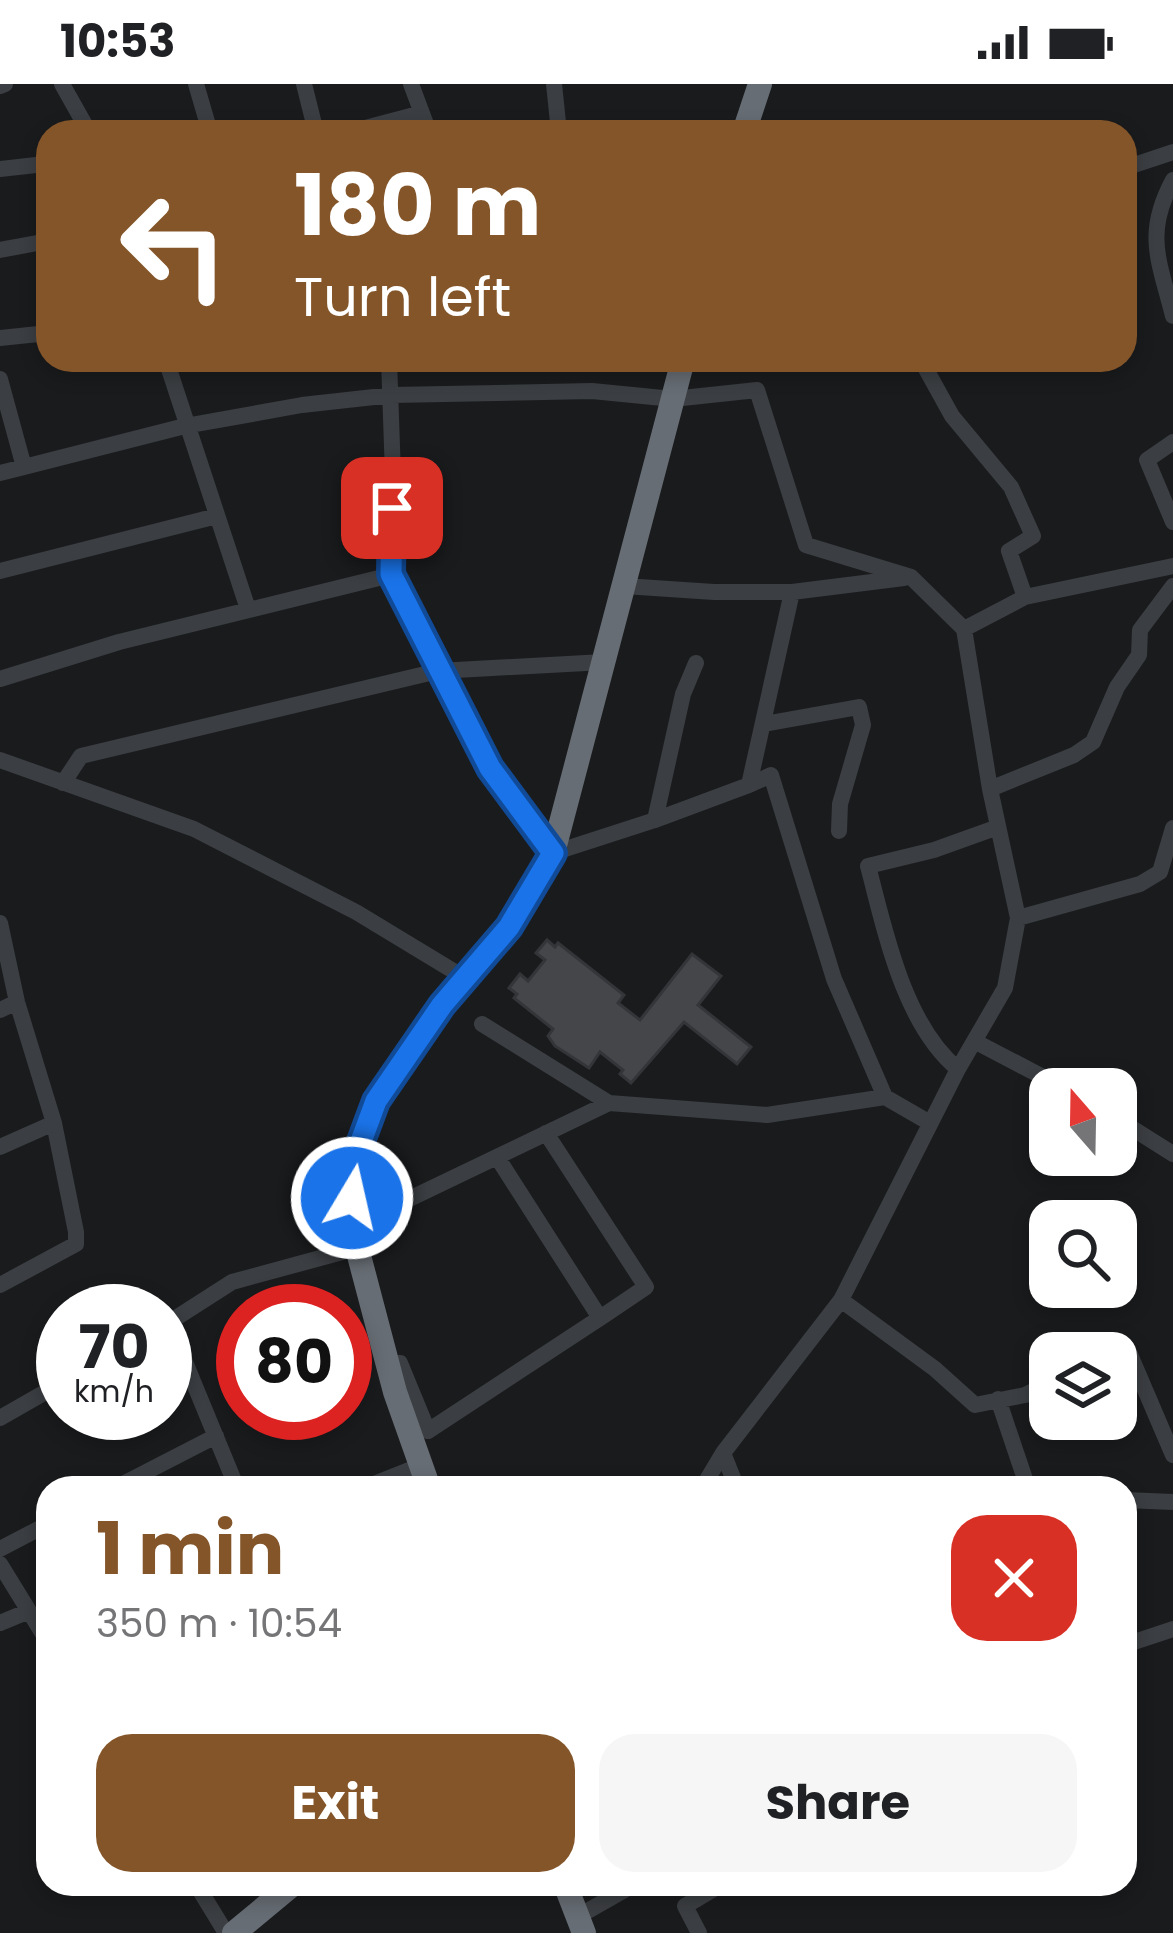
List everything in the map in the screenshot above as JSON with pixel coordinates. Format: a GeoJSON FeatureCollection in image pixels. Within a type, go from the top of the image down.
{"type":"FeatureCollection","features":[{"type":"Feature","properties":{"kind":"highway"},"geometry":{"type":"LineString","coordinates":[[748,120],[760,84]]}},
{"type":"Feature","properties":{"kind":"highway"},"geometry":{"type":"LineString","coordinates":[[426,1476],[388,1364],[356,1237],[350,1171],[376,1101],[442,1005],[509,927],[553,853],[680,372]]}},
{"type":"Feature","properties":{"kind":"highway"},"geometry":{"type":"LineString","coordinates":[[230,1933],[278,1896]]}},
{"type":"Feature","properties":{"kind":"highway"},"geometry":{"type":"LineString","coordinates":[[569,1896],[580,1925]]}},
{"type":"Feature","properties":{"kind":"street"},"geometry":{"type":"LineString","coordinates":[[62,84],[82,120]]}},
{"type":"Feature","properties":{"kind":"street"},"geometry":{"type":"LineString","coordinates":[[196,84],[206,120]]}},
{"type":"Feature","properties":{"kind":"street"},"geometry":{"type":"LineString","coordinates":[[304,84],[313,120]]}},
{"type":"Feature","properties":{"kind":"street"},"geometry":{"type":"LineString","coordinates":[[411,84],[424,120]]}},
{"type":"Feature","properties":{"kind":"street"},"geometry":{"type":"LineString","coordinates":[[553,86],[557,120]]}},
{"type":"Feature","properties":{"kind":"street"},"geometry":{"type":"LineString","coordinates":[[395,120],[422,113]]}},
{"type":"Feature","properties":{"kind":"street"},"geometry":{"type":"LineString","coordinates":[[1137,164],[1173,152]]}},
{"type":"Feature","properties":{"kind":"street"},"geometry":{"type":"LineString","coordinates":[[0,170],[36,165]]}},
{"type":"Feature","properties":{"kind":"street"},"geometry":{"type":"LineString","coordinates":[[1173,180],[1153,235],[1173,316]]}},
{"type":"Feature","properties":{"kind":"street"},"geometry":{"type":"LineString","coordinates":[[0,250],[36,243]]}},
{"type":"Feature","properties":{"kind":"street"},"geometry":{"type":"LineString","coordinates":[[0,338],[36,334]]}},
{"type":"Feature","properties":{"kind":"street"},"geometry":{"type":"LineString","coordinates":[[170,372],[248,609]]}},
{"type":"Feature","properties":{"kind":"street"},"geometry":{"type":"LineString","coordinates":[[390,372],[391,574],[490,768],[553,853],[771,775],[834,979],[885,1097],[930,1123]]}},
{"type":"Feature","properties":{"kind":"street"},"geometry":{"type":"LineString","coordinates":[[928,372],[952,416],[1011,487],[1034,536],[1009,551],[1025,597]]}},
{"type":"Feature","properties":{"kind":"street"},"geometry":{"type":"LineString","coordinates":[[0,380],[24,467]]}},
{"type":"Feature","properties":{"kind":"street"},"geometry":{"type":"LineString","coordinates":[[0,473],[185,425],[392,395],[592,391],[673,399],[757,390],[806,545],[911,577],[964,629],[990,788],[1018,918],[1004,988],[841,1300],[709,1476]]}},
{"type":"Feature","properties":{"kind":"street"},"geometry":{"type":"LineString","coordinates":[[1173,442],[1147,460],[1173,522]]}},
{"type":"Feature","properties":{"kind":"street"},"geometry":{"type":"LineString","coordinates":[[0,572],[217,516]]}},
{"type":"Feature","properties":{"kind":"street"},"geometry":{"type":"LineString","coordinates":[[964,629],[1025,597],[1173,566]]}},
{"type":"Feature","properties":{"kind":"street"},"geometry":{"type":"LineString","coordinates":[[0,680],[119,642],[391,574]]}},
{"type":"Feature","properties":{"kind":"street"},"geometry":{"type":"LineString","coordinates":[[624,586],[792,592],[911,577]]}},
{"type":"Feature","properties":{"kind":"street"},"geometry":{"type":"LineString","coordinates":[[990,788],[1093,742],[1117,687],[1138,655],[1140,630],[1173,586]]}},
{"type":"Feature","properties":{"kind":"street"},"geometry":{"type":"LineString","coordinates":[[749,785],[792,592]]}},
{"type":"Feature","properties":{"kind":"street"},"geometry":{"type":"LineString","coordinates":[[63,783],[81,756],[438,671],[604,662]]}},
{"type":"Feature","properties":{"kind":"street"},"geometry":{"type":"LineString","coordinates":[[655,820],[683,694],[696,664]]}},
{"type":"Feature","properties":{"kind":"street"},"geometry":{"type":"LineString","coordinates":[[764,724],[859,707],[863,725],[840,804],[839,831]]}},
{"type":"Feature","properties":{"kind":"street"},"geometry":{"type":"LineString","coordinates":[[0,745],[4,762],[194,829],[356,912],[465,979]]}},
{"type":"Feature","properties":{"kind":"street"},"geometry":{"type":"LineString","coordinates":[[958,1069],[938,1053],[907,993],[890,950],[868,866],[934,850],[998,827]]}},
{"type":"Feature","properties":{"kind":"street"},"geometry":{"type":"LineString","coordinates":[[1018,918],[1141,884],[1160,872],[1173,828]]}},
{"type":"Feature","properties":{"kind":"street"},"geometry":{"type":"LineString","coordinates":[[0,923],[8,1006],[54,1123],[76,1244],[0,1286]]}},
{"type":"Feature","properties":{"kind":"street"},"geometry":{"type":"LineString","coordinates":[[482,1024],[609,1103],[767,1115],[885,1097]]}},
{"type":"Feature","properties":{"kind":"street"},"geometry":{"type":"LineString","coordinates":[[976,1042],[1029,1069]]}},
{"type":"Feature","properties":{"kind":"street"},"geometry":{"type":"LineString","coordinates":[[192,1308],[232,1282],[356,1237],[497,1157],[609,1103]]}},
{"type":"Feature","properties":{"kind":"street"},"geometry":{"type":"LineString","coordinates":[[0,1148],[54,1123]]}},
{"type":"Feature","properties":{"kind":"street"},"geometry":{"type":"LineString","coordinates":[[1137,1131],[1173,1154]]}},
{"type":"Feature","properties":{"kind":"street"},"geometry":{"type":"LineString","coordinates":[[388,1364],[400,1363],[428,1431],[646,1287],[546,1133]]}},
{"type":"Feature","properties":{"kind":"street"},"geometry":{"type":"LineString","coordinates":[[497,1157],[600,1318]]}},
{"type":"Feature","properties":{"kind":"street"},"geometry":{"type":"LineString","coordinates":[[841,1300],[935,1369],[975,1405],[1029,1393]]}},
{"type":"Feature","properties":{"kind":"street"},"geometry":{"type":"LineString","coordinates":[[1137,1371],[1173,1455]]}},
{"type":"Feature","properties":{"kind":"street"},"geometry":{"type":"LineString","coordinates":[[139,1476],[216,1436],[192,1381]]}},
{"type":"Feature","properties":{"kind":"street"},"geometry":{"type":"LineString","coordinates":[[0,1418],[36,1397]]}},
{"type":"Feature","properties":{"kind":"street"},"geometry":{"type":"LineString","coordinates":[[998,1399],[1024,1476]]}},
{"type":"Feature","properties":{"kind":"street"},"geometry":{"type":"LineString","coordinates":[[218,1440],[232,1476]]}},
{"type":"Feature","properties":{"kind":"street"},"geometry":{"type":"LineString","coordinates":[[723,1454],[732,1476]]}},
{"type":"Feature","properties":{"kind":"street"},"geometry":{"type":"LineString","coordinates":[[1137,1500],[1173,1502]]}},
{"type":"Feature","properties":{"kind":"street"},"geometry":{"type":"LineString","coordinates":[[0,1549],[36,1530]]}},
{"type":"Feature","properties":{"kind":"street"},"geometry":{"type":"LineString","coordinates":[[0,1564],[36,1622]]}},
{"type":"Feature","properties":{"kind":"street"},"geometry":{"type":"LineString","coordinates":[[0,1623],[29,1611]]}},
{"type":"Feature","properties":{"kind":"street"},"geometry":{"type":"LineString","coordinates":[[1137,1641],[1173,1629]]}},
{"type":"Feature","properties":{"kind":"street"},"geometry":{"type":"LineString","coordinates":[[204,1896],[230,1933]]}},
{"type":"Feature","properties":{"kind":"street"},"geometry":{"type":"LineString","coordinates":[[580,1925],[619,1896]]}},
{"type":"Feature","properties":{"kind":"street"},"geometry":{"type":"LineString","coordinates":[[699,1933],[685,1906],[702,1896]]}},
{"type":"Feature","properties":{"kind":"building"},"geometry":{"type":"Polygon","coordinates":[[[547,940],[555,947],[558,943],[624,995],[618,1003],[640,1020],[692,954],[721,976],[698,1005],[751,1047],[737,1064],[684,1022],[631,1083],[600,1052],[589,1068],[555,1046],[548,1036],[553,1029],[514,998],[517,994],[509,988],[520,974],[528,981],[545,960],[536,953],[547,940]]]}},
{"type":"Feature","properties":{"kind":"route"},"geometry":{"type":"LineString","coordinates":[[352,1198],[350,1171],[376,1101],[442,1005],[509,927],[553,853],[490,768],[391,574],[392,508]]}}]}
